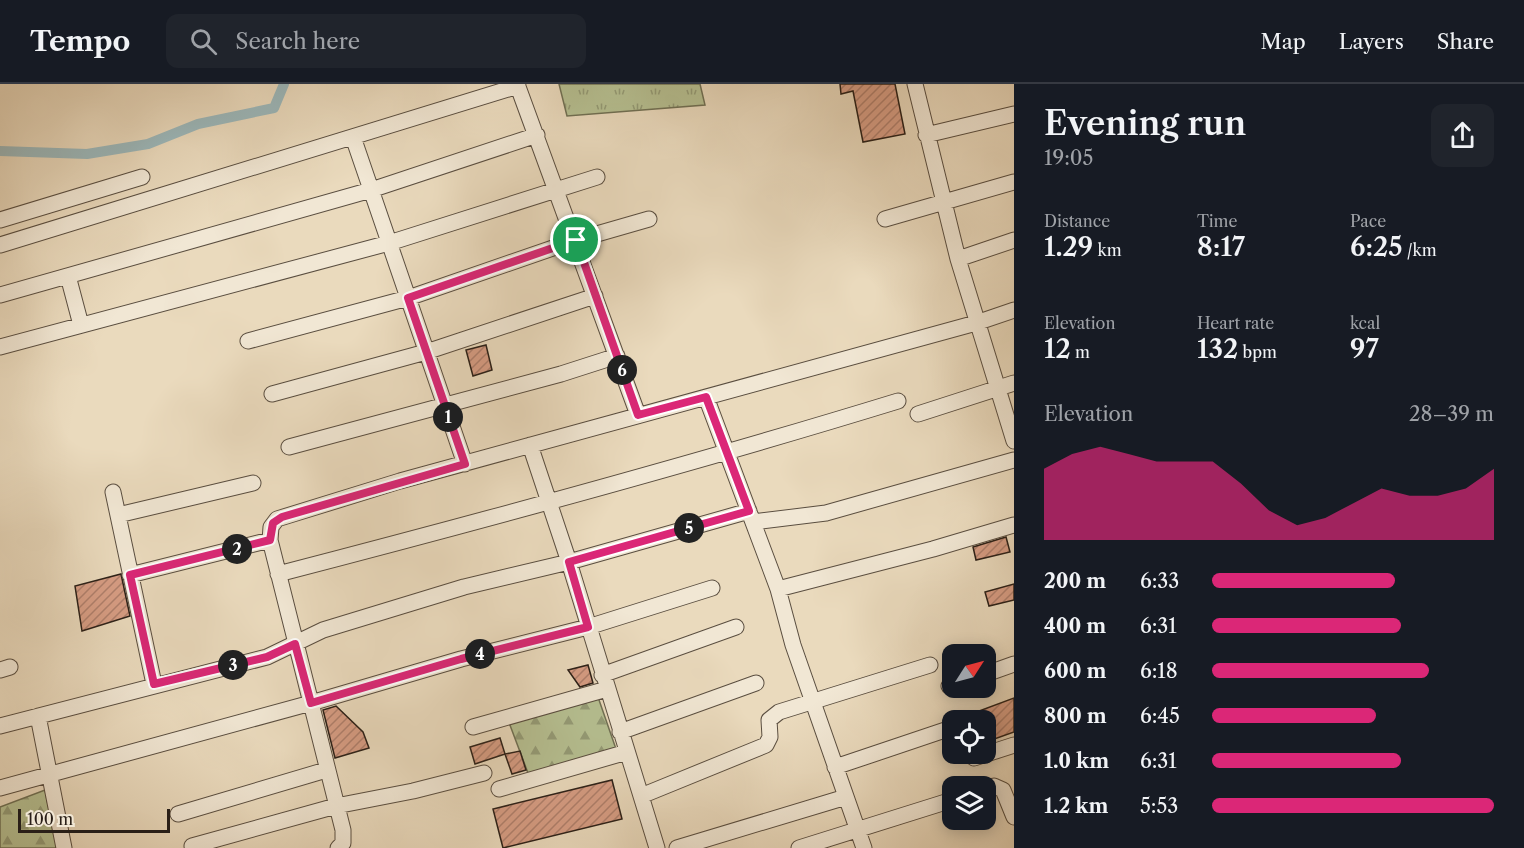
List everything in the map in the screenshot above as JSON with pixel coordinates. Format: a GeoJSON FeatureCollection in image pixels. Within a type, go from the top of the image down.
{"type":"FeatureCollection","features":[{"type":"Feature","properties":{"kind":"street"},"geometry":{"type":"LineString","coordinates":[[915,84],[957,259],[1014,441]]}},
{"type":"Feature","properties":{"kind":"street"},"geometry":{"type":"LineString","coordinates":[[0,245],[518,85],[638,415]]}},
{"type":"Feature","properties":{"kind":"street"},"geometry":{"type":"LineString","coordinates":[[926,135],[1014,114]]}},
{"type":"Feature","properties":{"kind":"street"},"geometry":{"type":"LineString","coordinates":[[0,295],[371,190],[537,135]]}},
{"type":"Feature","properties":{"kind":"street"},"geometry":{"type":"LineString","coordinates":[[353,137],[465,464]]}},
{"type":"Feature","properties":{"kind":"street"},"geometry":{"type":"LineString","coordinates":[[0,220],[142,177]]}},
{"type":"Feature","properties":{"kind":"street"},"geometry":{"type":"LineString","coordinates":[[0,347],[389,243],[597,177]]}},
{"type":"Feature","properties":{"kind":"street"},"geometry":{"type":"LineString","coordinates":[[885,219],[1014,182]]}},
{"type":"Feature","properties":{"kind":"street"},"geometry":{"type":"LineString","coordinates":[[248,341],[408,298],[576,240],[649,219]]}},
{"type":"Feature","properties":{"kind":"street"},"geometry":{"type":"LineString","coordinates":[[957,259],[1014,240]]}},
{"type":"Feature","properties":{"kind":"street"},"geometry":{"type":"LineString","coordinates":[[68,276],[81,325]]}},
{"type":"Feature","properties":{"kind":"street"},"geometry":{"type":"LineString","coordinates":[[272,394],[426,352],[595,296]]}},
{"type":"Feature","properties":{"kind":"street"},"geometry":{"type":"LineString","coordinates":[[342,846],[343,830],[326,770],[270,540],[273,523],[282,517],[530,445],[976,323],[1014,310]]}},
{"type":"Feature","properties":{"kind":"street"},"geometry":{"type":"LineString","coordinates":[[289,447],[617,356]]}},
{"type":"Feature","properties":{"kind":"street"},"geometry":{"type":"LineString","coordinates":[[918,414],[1014,383]]}},
{"type":"Feature","properties":{"kind":"street"},"geometry":{"type":"LineString","coordinates":[[706,397],[778,589],[812,703],[864,848]]}},
{"type":"Feature","properties":{"kind":"street"},"geometry":{"type":"LineString","coordinates":[[278,574],[550,504],[898,401]]}},
{"type":"Feature","properties":{"kind":"street"},"geometry":{"type":"LineString","coordinates":[[530,445],[569,562],[657,848]]}},
{"type":"Feature","properties":{"kind":"street"},"geometry":{"type":"LineString","coordinates":[[0,726],[154,684],[267,657],[323,630],[464,587],[751,517],[826,513],[1014,460]]}},
{"type":"Feature","properties":{"kind":"street"},"geometry":{"type":"LineString","coordinates":[[118,515],[253,483]]}},
{"type":"Feature","properties":{"kind":"street"},"geometry":{"type":"LineString","coordinates":[[113,492],[154,684]]}},
{"type":"Feature","properties":{"kind":"street"},"geometry":{"type":"LineString","coordinates":[[778,589],[933,549],[1014,525]]}},
{"type":"Feature","properties":{"kind":"street"},"geometry":{"type":"LineString","coordinates":[[130,575],[270,540]]}},
{"type":"Feature","properties":{"kind":"street"},"geometry":{"type":"LineString","coordinates":[[0,788],[311,703],[461,659],[588,627],[712,588]]}},
{"type":"Feature","properties":{"kind":"street"},"geometry":{"type":"LineString","coordinates":[[473,727],[605,682],[736,627]]}},
{"type":"Feature","properties":{"kind":"street"},"geometry":{"type":"LineString","coordinates":[[996,670],[1014,664]]}},
{"type":"Feature","properties":{"kind":"street"},"geometry":{"type":"LineString","coordinates":[[641,796],[761,748],[769,742],[768,723],[774,715],[930,665]]}},
{"type":"Feature","properties":{"kind":"street"},"geometry":{"type":"LineString","coordinates":[[620,732],[756,684]]}},
{"type":"Feature","properties":{"kind":"street"},"geometry":{"type":"LineString","coordinates":[[38,716],[64,848]]}},
{"type":"Feature","properties":{"kind":"street"},"geometry":{"type":"LineString","coordinates":[[835,767],[942,731]]}},
{"type":"Feature","properties":{"kind":"street"},"geometry":{"type":"LineString","coordinates":[[996,751],[1014,745]]}},
{"type":"Feature","properties":{"kind":"street"},"geometry":{"type":"LineString","coordinates":[[499,789],[627,752]]}},
{"type":"Feature","properties":{"kind":"street"},"geometry":{"type":"LineString","coordinates":[[178,814],[326,770]]}},
{"type":"Feature","properties":{"kind":"street"},"geometry":{"type":"LineString","coordinates":[[192,846],[336,806],[484,773]]}},
{"type":"Feature","properties":{"kind":"street"},"geometry":{"type":"LineString","coordinates":[[996,787],[1003,790],[1014,817]]}},
{"type":"Feature","properties":{"kind":"street"},"geometry":{"type":"LineString","coordinates":[[677,848],[846,797]]}},
{"type":"Feature","properties":{"kind":"street"},"geometry":{"type":"LineString","coordinates":[[799,848],[942,803]]}},
{"type":"Feature","properties":{"kind":"green space"},"geometry":{"type":"Polygon","coordinates":[[[559,84],[700,84],[705,105],[567,116],[559,84]]]}},
{"type":"Feature","properties":{"kind":"green space"},"geometry":{"type":"Polygon","coordinates":[[[598,697],[616,749],[528,773],[505,712],[598,697]]]}},
{"type":"Feature","properties":{"kind":"green space"},"geometry":{"type":"Polygon","coordinates":[[[45,790],[57,848],[0,848],[0,807],[45,790]]]}},
{"type":"Feature","properties":{"kind":"building"},"geometry":{"type":"Polygon","coordinates":[[[840,84],[895,84],[905,134],[863,142],[853,91],[841,94],[840,84]]]}},
{"type":"Feature","properties":{"kind":"building"},"geometry":{"type":"Polygon","coordinates":[[[486,345],[492,370],[473,376],[466,350],[486,345]]]}},
{"type":"Feature","properties":{"kind":"building"},"geometry":{"type":"Polygon","coordinates":[[[1006,537],[1010,552],[976,560],[973,547],[1006,537]]]}},
{"type":"Feature","properties":{"kind":"building"},"geometry":{"type":"Polygon","coordinates":[[[121,574],[130,616],[82,631],[75,586],[121,574]]]}},
{"type":"Feature","properties":{"kind":"building"},"geometry":{"type":"Polygon","coordinates":[[[1014,584],[1014,600],[989,606],[985,592],[1014,584]]]}},
{"type":"Feature","properties":{"kind":"building"},"geometry":{"type":"Polygon","coordinates":[[[588,665],[593,683],[580,687],[568,670],[588,665]]]}},
{"type":"Feature","properties":{"kind":"building"},"geometry":{"type":"Polygon","coordinates":[[[1014,698],[1014,732],[996,738],[996,710],[982,710],[1014,698]]]}},
{"type":"Feature","properties":{"kind":"building"},"geometry":{"type":"Polygon","coordinates":[[[336,706],[363,732],[369,748],[335,758],[323,710],[336,706]]]}},
{"type":"Feature","properties":{"kind":"building"},"geometry":{"type":"Polygon","coordinates":[[[500,738],[505,754],[475,764],[470,747],[500,738]]]}},
{"type":"Feature","properties":{"kind":"building"},"geometry":{"type":"Polygon","coordinates":[[[520,751],[526,770],[512,774],[505,754],[520,751]]]}},
{"type":"Feature","properties":{"kind":"building"},"geometry":{"type":"Polygon","coordinates":[[[612,780],[622,819],[503,848],[493,809],[612,780]]]}},
{"type":"Feature","properties":{"kind":"waterway"},"geometry":{"type":"LineString","coordinates":[[0,151],[87,154],[148,144],[198,124],[274,108],[284,84]]}},
{"type":"Feature","properties":{"kind":"route"},"geometry":{"type":"LineString","coordinates":[[576,240],[638,415],[706,397],[749,511],[569,562],[588,627],[461,659],[311,703],[295,644],[267,657],[154,684],[130,575],[270,540],[273,523],[282,517],[465,464],[408,298],[576,240]]}}]}
